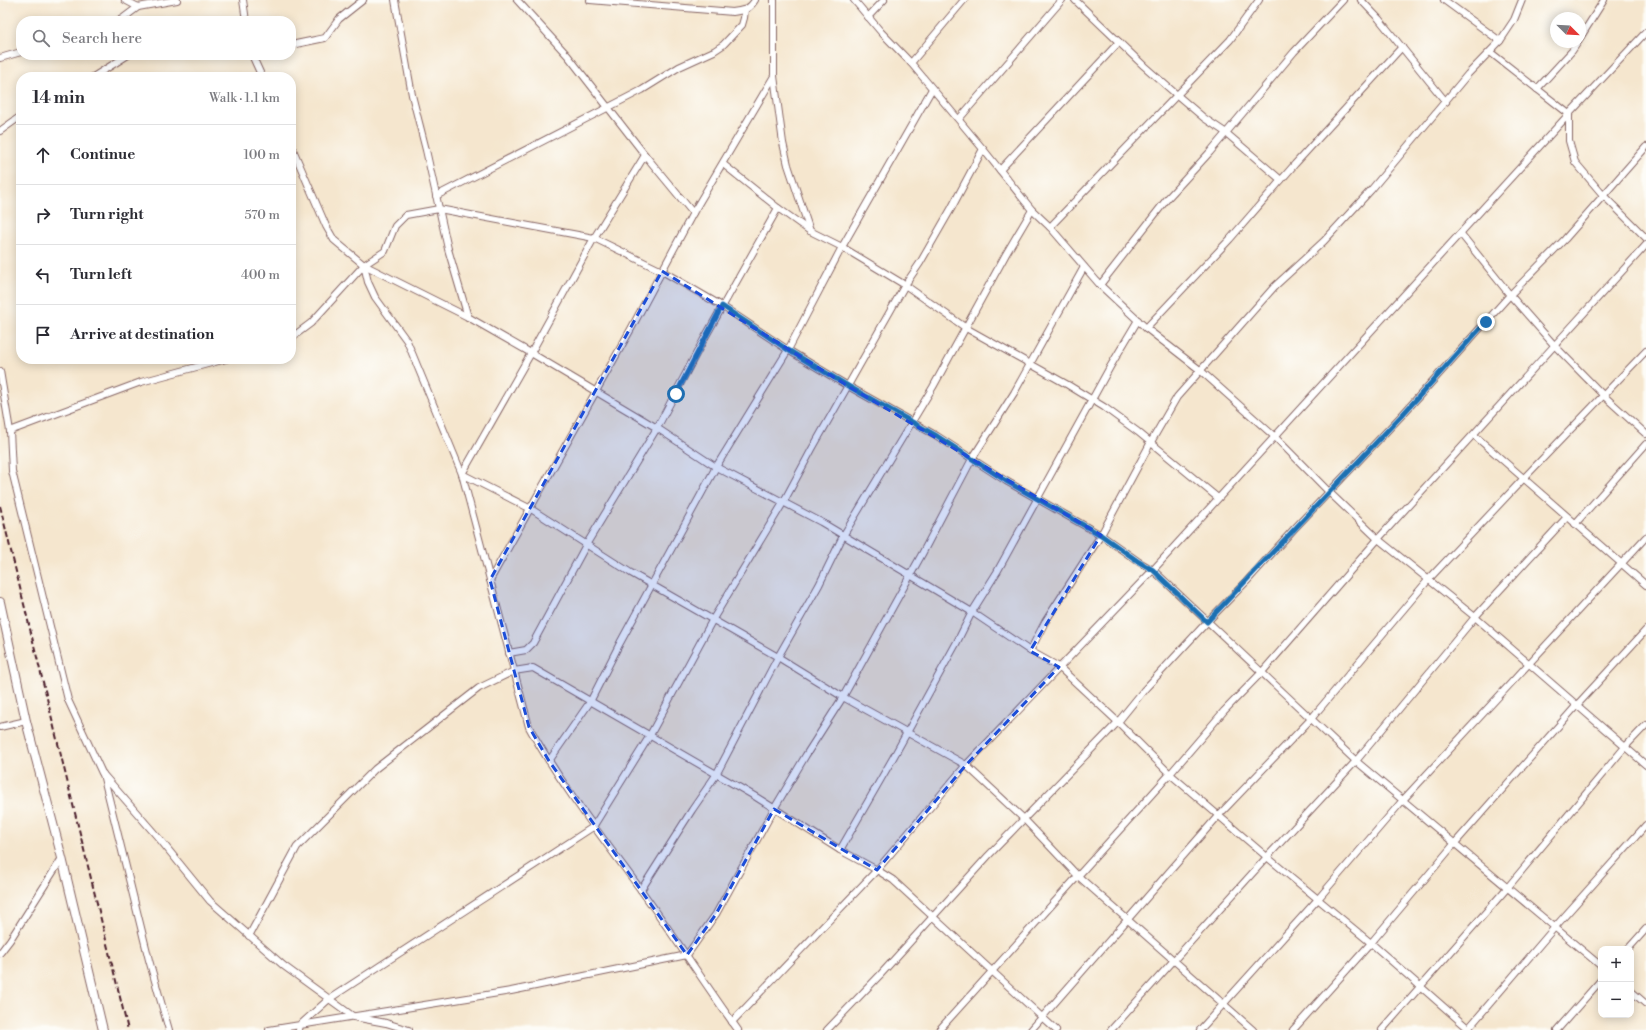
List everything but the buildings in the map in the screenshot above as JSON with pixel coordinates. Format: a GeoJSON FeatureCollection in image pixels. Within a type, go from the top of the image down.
{"type":"FeatureCollection","features":[{"type":"Feature","properties":{"kind":"street"},"geometry":{"type":"LineString","coordinates":[[125,0],[138,7]]}},
{"type":"Feature","properties":{"kind":"street"},"geometry":{"type":"LineString","coordinates":[[126,16],[138,7],[177,0]]}},
{"type":"Feature","properties":{"kind":"street"},"geometry":{"type":"LineString","coordinates":[[243,0],[245,16]]}},
{"type":"Feature","properties":{"kind":"street"},"geometry":{"type":"LineString","coordinates":[[296,43],[325,38],[339,19],[363,0]]}},
{"type":"Feature","properties":{"kind":"street"},"geometry":{"type":"LineString","coordinates":[[395,0],[412,95],[448,249],[468,317]]}},
{"type":"Feature","properties":{"kind":"street"},"geometry":{"type":"LineString","coordinates":[[517,0],[568,56],[645,155],[693,213]]}},
{"type":"Feature","properties":{"kind":"street"},"geometry":{"type":"LineString","coordinates":[[590,0],[720,11],[745,10],[751,7],[755,0]]}},
{"type":"Feature","properties":{"kind":"street"},"geometry":{"type":"LineString","coordinates":[[774,0],[774,76],[783,143],[788,165],[810,231]]}},
{"type":"Feature","properties":{"kind":"street"},"geometry":{"type":"LineString","coordinates":[[854,0],[959,119],[1032,210],[1050,227],[1100,285],[1146,328],[1200,370],[1276,437],[1329,492],[1378,539],[1430,579],[1646,765]]}},
{"type":"Feature","properties":{"kind":"street"},"geometry":{"type":"LineString","coordinates":[[868,17],[884,0]]}},
{"type":"Feature","properties":{"kind":"street"},"geometry":{"type":"LineString","coordinates":[[911,63],[964,0]]}},
{"type":"Feature","properties":{"kind":"street"},"geometry":{"type":"LineString","coordinates":[[959,119],[1062,0]]}},
{"type":"Feature","properties":{"kind":"street"},"geometry":{"type":"LineString","coordinates":[[1075,0],[1177,95],[1204,118],[1225,132],[1281,180]]}},
{"type":"Feature","properties":{"kind":"street"},"geometry":{"type":"LineString","coordinates":[[1050,227],[1230,40],[1259,0]]}},
{"type":"Feature","properties":{"kind":"street"},"geometry":{"type":"LineString","coordinates":[[1100,285],[1167,199],[1210,152],[1225,132],[1294,52],[1343,0]]}},
{"type":"Feature","properties":{"kind":"street"},"geometry":{"type":"LineString","coordinates":[[1361,0],[1379,19],[1446,102]]}},
{"type":"Feature","properties":{"kind":"street"},"geometry":{"type":"LineString","coordinates":[[1444,0],[1500,41]]}},
{"type":"Feature","properties":{"kind":"street"},"geometry":{"type":"LineString","coordinates":[[1030,651],[1045,622],[1101,535],[1177,397],[1275,286],[1324,242],[1446,102],[1468,74],[1500,41],[1514,20],[1522,0]]}},
{"type":"Feature","properties":{"kind":"street"},"geometry":{"type":"LineString","coordinates":[[1586,28],[1604,0]]}},
{"type":"Feature","properties":{"kind":"street"},"geometry":{"type":"LineString","coordinates":[[436,196],[642,90],[679,67],[714,51],[723,45],[742,25],[745,10]]}},
{"type":"Feature","properties":{"kind":"street"},"geometry":{"type":"LineString","coordinates":[[732,1022],[877,870],[966,765],[1153,570],[1276,437],[1569,114],[1646,32]]}},
{"type":"Feature","properties":{"kind":"street"},"geometry":{"type":"LineString","coordinates":[[1000,170],[1119,42]]}},
{"type":"Feature","properties":{"kind":"street"},"geometry":{"type":"LineString","coordinates":[[1146,328],[1230,239],[1281,180],[1402,47]]}},
{"type":"Feature","properties":{"kind":"street"},"geometry":{"type":"LineString","coordinates":[[1537,89],[1574,48]]}},
{"type":"Feature","properties":{"kind":"street"},"geometry":{"type":"LineString","coordinates":[[1490,52],[1569,114]]}},
{"type":"Feature","properties":{"kind":"street"},"geometry":{"type":"LineString","coordinates":[[0,58],[16,53]]}},
{"type":"Feature","properties":{"kind":"street"},"geometry":{"type":"LineString","coordinates":[[101,72],[120,60]]}},
{"type":"Feature","properties":{"kind":"street"},"geometry":{"type":"LineString","coordinates":[[254,60],[260,72]]}},
{"type":"Feature","properties":{"kind":"street"},"geometry":{"type":"LineString","coordinates":[[490,580],[631,330],[693,213],[774,76]]}},
{"type":"Feature","properties":{"kind":"street"},"geometry":{"type":"LineString","coordinates":[[549,761],[590,702],[716,467],[788,350],[842,248],[932,89]]}},
{"type":"Feature","properties":{"kind":"street"},"geometry":{"type":"LineString","coordinates":[[1569,114],[1569,141],[1575,162],[1603,195],[1646,238]]}},
{"type":"Feature","properties":{"kind":"street"},"geometry":{"type":"LineString","coordinates":[[0,131],[16,120]]}},
{"type":"Feature","properties":{"kind":"street"},"geometry":{"type":"LineString","coordinates":[[827,1030],[988,856],[1118,722],[1144,690],[1403,414],[1510,294],[1564,239],[1646,147]]}},
{"type":"Feature","properties":{"kind":"street"},"geometry":{"type":"LineString","coordinates":[[299,1028],[329,999],[593,826],[649,737],[713,619],[783,503],[905,286],[951,209],[983,148]]}},
{"type":"Feature","properties":{"kind":"street"},"geometry":{"type":"LineString","coordinates":[[462,474],[594,238],[645,155]]}},
{"type":"Feature","properties":{"kind":"street"},"geometry":{"type":"LineString","coordinates":[[296,157],[326,226],[334,240],[364,265],[468,317],[531,353],[657,428],[716,467],[843,536],[910,575],[972,612],[1030,651],[1059,667],[1118,722],[1170,774],[1218,816],[1371,943],[1469,1029],[1555,926],[1646,825]]}},
{"type":"Feature","properties":{"kind":"street"},"geometry":{"type":"LineString","coordinates":[[723,164],[778,208],[810,231],[842,248],[905,286],[966,328],[1030,363],[1092,400],[1151,442],[1218,498]]}},
{"type":"Feature","properties":{"kind":"street"},"geometry":{"type":"LineString","coordinates":[[509,653],[526,650],[533,643],[586,545],[657,428],[722,306],[778,208]]}},
{"type":"Feature","properties":{"kind":"street"},"geometry":{"type":"LineString","coordinates":[[296,334],[311,323],[364,265],[384,251],[395,226],[406,215],[439,209],[594,238],[662,271],[722,306],[788,350],[912,422],[1037,499],[1101,535],[1153,570],[1356,761],[1598,963]]}},
{"type":"Feature","properties":{"kind":"street"},"geometry":{"type":"LineString","coordinates":[[640,890],[716,775],[778,657],[819,585],[843,536],[944,368],[1012,242],[1032,210]]}},
{"type":"Feature","properties":{"kind":"street"},"geometry":{"type":"LineString","coordinates":[[1461,234],[1555,346],[1603,395],[1646,434]]}},
{"type":"Feature","properties":{"kind":"street"},"geometry":{"type":"LineString","coordinates":[[939,1030],[1170,774],[1224,711],[1262,672],[1378,539],[1646,245]]}},
{"type":"Feature","properties":{"kind":"street"},"geometry":{"type":"LineString","coordinates":[[1640,253],[1646,258]]}},
{"type":"Feature","properties":{"kind":"street"},"geometry":{"type":"LineString","coordinates":[[364,265],[368,282],[375,297],[407,341],[462,474],[529,727],[549,761],[593,826],[687,955],[738,1030]]}},
{"type":"Feature","properties":{"kind":"street"},"geometry":{"type":"LineString","coordinates":[[269,1030],[299,1028],[354,1017],[511,991],[687,955],[716,914],[774,809],[843,697],[922,554],[972,459],[995,424],[1084,267]]}},
{"type":"Feature","properties":{"kind":"street"},"geometry":{"type":"LineString","coordinates":[[840,850],[893,758],[972,612],[997,572],[1138,320]]}},
{"type":"Feature","properties":{"kind":"street"},"geometry":{"type":"LineString","coordinates":[[1031,1030],[1218,816],[1311,719],[1430,579],[1524,478],[1646,351]]}},
{"type":"Feature","properties":{"kind":"street"},"geometry":{"type":"LineString","coordinates":[[10,431],[141,382],[208,364]]}},
{"type":"Feature","properties":{"kind":"street"},"geometry":{"type":"LineString","coordinates":[[0,371],[10,431],[12,471],[68,700],[102,773],[168,1030]]}},
{"type":"Feature","properties":{"kind":"street"},"geometry":{"type":"LineString","coordinates":[[1474,435],[1646,585]]}},
{"type":"Feature","properties":{"kind":"street"},"geometry":{"type":"LineString","coordinates":[[1575,524],[1646,444]]}},
{"type":"Feature","properties":{"kind":"street"},"geometry":{"type":"LineString","coordinates":[[462,474],[531,509],[586,545],[652,585],[778,657],[843,697],[966,765],[1024,819],[1078,876],[1253,1030]]}},
{"type":"Feature","properties":{"kind":"street"},"geometry":{"type":"LineString","coordinates":[[1111,1030],[1356,761],[1475,617],[1567,517]]}},
{"type":"Feature","properties":{"kind":"street"},"geometry":{"type":"LineString","coordinates":[[1200,1030],[1222,1003],[1318,899],[1403,800],[1530,664],[1620,563],[1646,537]]}},
{"type":"Feature","properties":{"kind":"street"},"geometry":{"type":"LineString","coordinates":[[0,602],[26,721],[62,858],[104,1030]]}},
{"type":"Feature","properties":{"kind":"street"},"geometry":{"type":"LineString","coordinates":[[1293,1030],[1371,943],[1455,843],[1577,705],[1646,630]]}},
{"type":"Feature","properties":{"kind":"street"},"geometry":{"type":"LineString","coordinates":[[250,936],[297,847],[375,769],[479,688],[514,671],[529,668],[536,669],[893,880],[1056,1030]]}},
{"type":"Feature","properties":{"kind":"street"},"geometry":{"type":"LineString","coordinates":[[0,727],[26,721]]}},
{"type":"Feature","properties":{"kind":"street"},"geometry":{"type":"LineString","coordinates":[[1382,1030],[1508,887],[1625,747],[1646,725]]}},
{"type":"Feature","properties":{"kind":"street"},"geometry":{"type":"LineString","coordinates":[[102,773],[162,842],[210,901],[284,966],[354,1017],[386,1023],[409,1030]]}},
{"type":"Feature","properties":{"kind":"street"},"geometry":{"type":"LineString","coordinates":[[0,953],[10,940],[62,858]]}},
{"type":"Feature","properties":{"kind":"street"},"geometry":{"type":"LineString","coordinates":[[1631,946],[1646,929]]}},
{"type":"Feature","properties":{"kind":"street"},"geometry":{"type":"LineString","coordinates":[[1557,1030],[1599,982]]}},
{"type":"Feature","properties":{"kind":"street"},"geometry":{"type":"LineString","coordinates":[[1634,994],[1646,1004]]}},
{"type":"Feature","properties":{"kind":"highlighted area"},"geometry":{"type":"Polygon","coordinates":[[[662,271],[848,386],[1101,535],[1030,651],[1059,667],[966,765],[877,870],[774,809],[716,914],[687,955],[549,761],[529,727],[490,580],[662,271]]]}},
{"type":"Feature","properties":{"kind":"railway"},"geometry":{"type":"LineString","coordinates":[[0,506],[128,1030]]}},
{"type":"Feature","properties":{"kind":"route"},"geometry":{"type":"LineString","coordinates":[[676,394],[722,306],[788,350],[937,436],[1006,481],[1101,535],[1153,570],[1207,622],[1403,414],[1486,322]]}}]}
